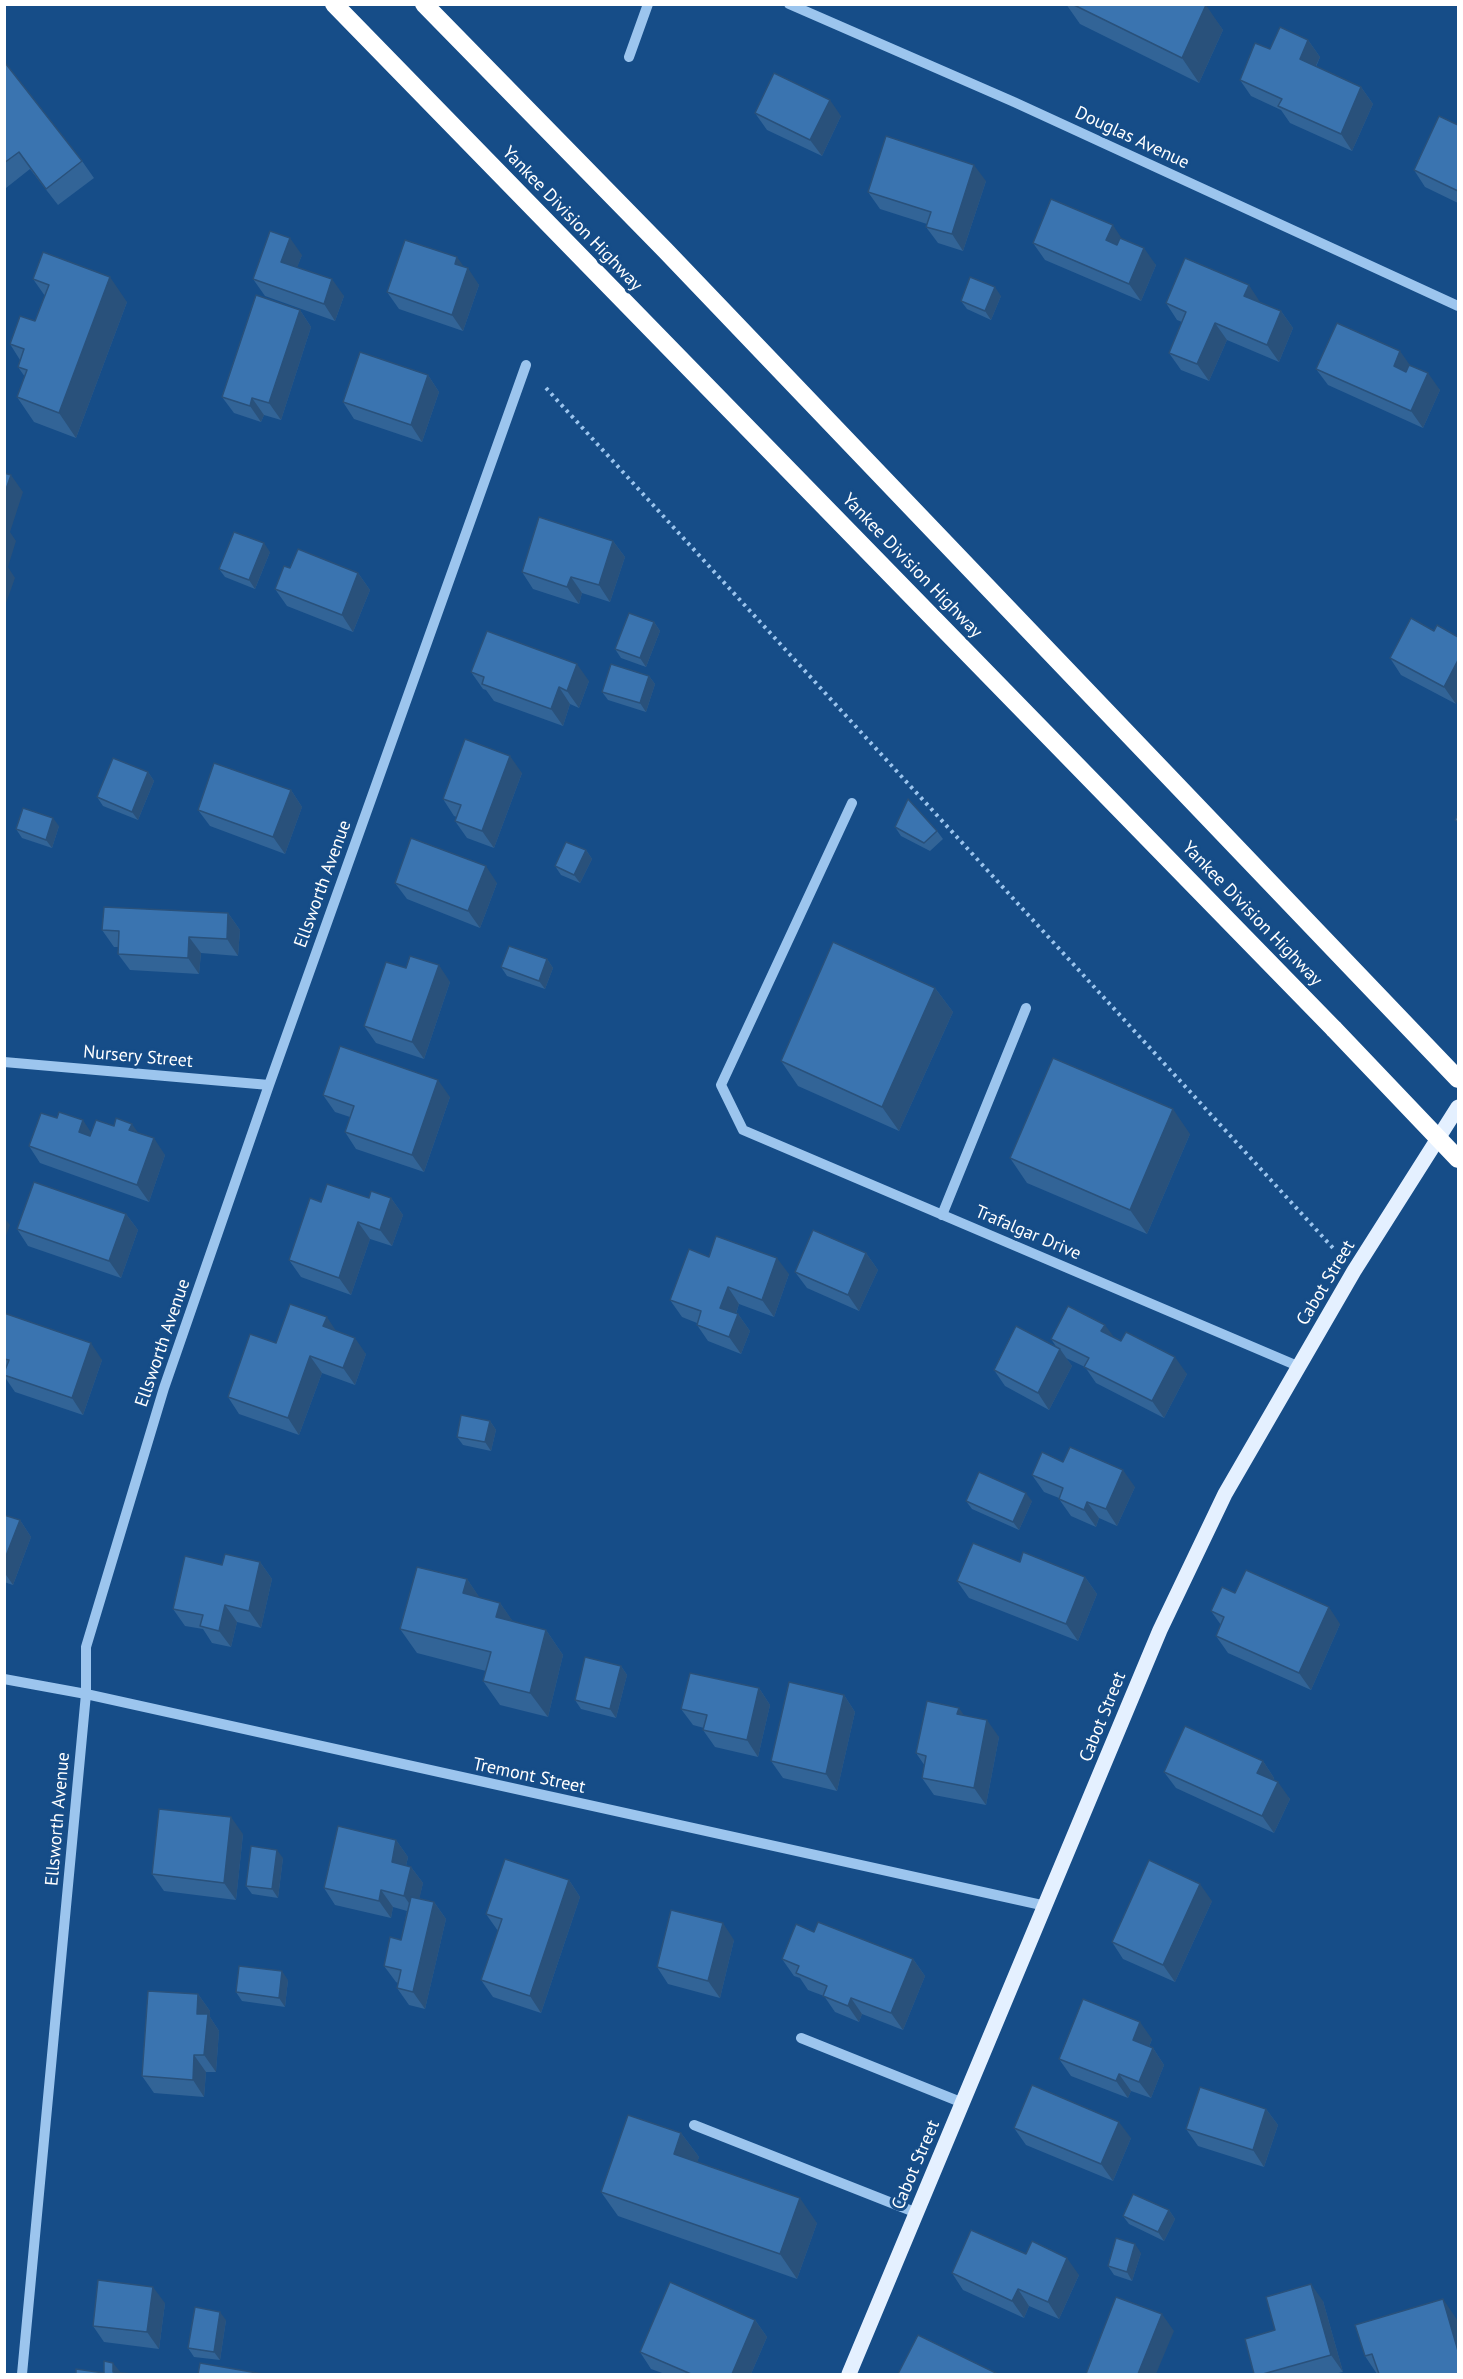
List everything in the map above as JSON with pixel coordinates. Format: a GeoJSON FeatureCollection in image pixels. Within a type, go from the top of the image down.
{"type":"FeatureCollection","features":[{"type":"Feature","properties":{"kind":"highway","name":"Yankee Division Highway"},"geometry":{"type":"LineString","coordinates":[[334,4],[1458,1159]]}},
{"type":"Feature","properties":{"kind":"highway","name":"Yankee Division Highway"},"geometry":{"type":"LineString","coordinates":[[424,4],[673,259],[1458,1079]]}},
{"type":"Feature","properties":{"kind":"main road","name":"Cabot Street"},"geometry":{"type":"LineString","coordinates":[[849,2374],[1160,1630],[1192,1560],[1225,1494],[1354,1271],[1458,1107]]}},
{"type":"Feature","properties":{"kind":"street"},"geometry":{"type":"LineString","coordinates":[[629,57],[648,4]]}},
{"type":"Feature","properties":{"kind":"street","name":"Douglas Avenue"},"geometry":{"type":"LineString","coordinates":[[789,4],[1014,102],[1458,306]]}},
{"type":"Feature","properties":{"kind":"street","name":"Ellsworth Avenue"},"geometry":{"type":"LineString","coordinates":[[22,2374],[86,1694],[86,1647],[154,1421],[269,1085],[526,365]]}},
{"type":"Feature","properties":{"kind":"street","name":"Trafalgar Drive"},"geometry":{"type":"LineString","coordinates":[[852,803],[721,1085],[743,1130],[1299,1367]]}},
{"type":"Feature","properties":{"kind":"street"},"geometry":{"type":"LineString","coordinates":[[942,1215],[1026,1008]]}},
{"type":"Feature","properties":{"kind":"street","name":"Nursery Street"},"geometry":{"type":"LineString","coordinates":[[4,1062],[269,1085]]}},
{"type":"Feature","properties":{"kind":"street","name":"Tremont Street"},"geometry":{"type":"LineString","coordinates":[[4,1679],[86,1694],[1046,1906]]}},
{"type":"Feature","properties":{"kind":"street"},"geometry":{"type":"LineString","coordinates":[[801,2038],[963,2103]]}},
{"type":"Feature","properties":{"kind":"street"},"geometry":{"type":"LineString","coordinates":[[694,2125],[917,2212]]}},
{"type":"Feature","properties":{"kind":"path"},"geometry":{"type":"LineString","coordinates":[[526,365],[1354,1271]]}},
{"type":"Feature","properties":{"kind":"building"},"geometry":{"type":"Polygon","coordinates":[[[1072,4],[1204,4],[1206,5],[1182,58],[1072,4]]]}},
{"type":"Feature","properties":{"kind":"building"},"geometry":{"type":"Polygon","coordinates":[[[1280,27],[1308,40],[1300,59],[1361,87],[1341,134],[1278,106],[1282,99],[1240,80],[1255,43],[1270,49],[1280,27]]]}},
{"type":"Feature","properties":{"kind":"building"},"geometry":{"type":"Polygon","coordinates":[[[6,64],[82,161],[46,189],[19,152],[4,163],[4,65],[6,64]]]}},
{"type":"Feature","properties":{"kind":"building"},"geometry":{"type":"Polygon","coordinates":[[[774,73],[830,100],[810,140],[755,113],[774,73]]]}},
{"type":"Feature","properties":{"kind":"building"},"geometry":{"type":"Polygon","coordinates":[[[1439,116],[1458,125],[1458,191],[1414,170],[1439,116]]]}},
{"type":"Feature","properties":{"kind":"building"},"geometry":{"type":"Polygon","coordinates":[[[886,136],[974,165],[952,234],[926,227],[931,212],[868,192],[886,136]]]}},
{"type":"Feature","properties":{"kind":"building"},"geometry":{"type":"Polygon","coordinates":[[[1051,199],[1113,225],[1106,240],[1117,245],[1120,238],[1144,248],[1129,284],[1033,243],[1051,199]]]}},
{"type":"Feature","properties":{"kind":"building"},"geometry":{"type":"Polygon","coordinates":[[[270,231],[290,238],[281,262],[332,279],[324,304],[253,279],[270,231]]]}},
{"type":"Feature","properties":{"kind":"building"},"geometry":{"type":"Polygon","coordinates":[[[405,240],[457,257],[455,264],[468,268],[452,315],[387,292],[405,240]]]}},
{"type":"Feature","properties":{"kind":"building"},"geometry":{"type":"Polygon","coordinates":[[[43,252],[110,277],[59,413],[17,397],[27,370],[18,367],[24,349],[10,344],[20,316],[35,321],[49,285],[33,279],[43,252]]]}},
{"type":"Feature","properties":{"kind":"building"},"geometry":{"type":"Polygon","coordinates":[[[1185,258],[1249,285],[1244,296],[1281,311],[1267,345],[1215,323],[1197,364],[1169,353],[1186,312],[1166,303],[1185,258]]]}},
{"type":"Feature","properties":{"kind":"building"},"geometry":{"type":"Polygon","coordinates":[[[970,277],[995,287],[985,311],[961,301],[970,277]]]}},
{"type":"Feature","properties":{"kind":"building"},"geometry":{"type":"Polygon","coordinates":[[[256,295],[300,310],[269,403],[252,398],[250,406],[222,397],[256,295]]]}},
{"type":"Feature","properties":{"kind":"building"},"geometry":{"type":"Polygon","coordinates":[[[1337,323],[1400,351],[1394,366],[1406,372],[1409,365],[1428,373],[1411,411],[1316,369],[1337,323]]]}},
{"type":"Feature","properties":{"kind":"building"},"geometry":{"type":"Polygon","coordinates":[[[360,352],[428,375],[411,425],[343,402],[360,352]]]}},
{"type":"Feature","properties":{"kind":"building"},"geometry":{"type":"Polygon","coordinates":[[[4,473],[11,475],[4,495],[4,473]]]}},
{"type":"Feature","properties":{"kind":"building"},"geometry":{"type":"Polygon","coordinates":[[[539,517],[613,541],[599,585],[571,577],[567,587],[522,572],[539,517]]]}},
{"type":"Feature","properties":{"kind":"building"},"geometry":{"type":"Polygon","coordinates":[[[234,532],[264,543],[249,580],[219,569],[234,532]]]}},
{"type":"Feature","properties":{"kind":"building"},"geometry":{"type":"Polygon","coordinates":[[[298,549],[358,573],[342,615],[275,589],[284,566],[290,568],[298,549]]]}},
{"type":"Feature","properties":{"kind":"building"},"geometry":{"type":"Polygon","coordinates":[[[629,613],[654,622],[640,658],[615,649],[629,613]]]}},
{"type":"Feature","properties":{"kind":"building"},"geometry":{"type":"Polygon","coordinates":[[[1411,618],[1434,631],[1437,625],[1458,637],[1458,660],[1444,687],[1390,658],[1411,618]]]}},
{"type":"Feature","properties":{"kind":"building"},"geometry":{"type":"Polygon","coordinates":[[[487,631],[577,664],[567,691],[559,687],[551,709],[482,684],[484,677],[471,672],[487,631]]]}},
{"type":"Feature","properties":{"kind":"building"},"geometry":{"type":"Polygon","coordinates":[[[611,664],[649,676],[640,703],[602,692],[611,664]]]}},
{"type":"Feature","properties":{"kind":"building"},"geometry":{"type":"Polygon","coordinates":[[[465,739],[510,756],[482,831],[455,821],[461,805],[443,799],[465,739]]]}},
{"type":"Feature","properties":{"kind":"building"},"geometry":{"type":"Polygon","coordinates":[[[113,758],[148,772],[132,812],[97,797],[113,758]]]}},
{"type":"Feature","properties":{"kind":"building"},"geometry":{"type":"Polygon","coordinates":[[[214,763],[291,790],[273,837],[198,810],[214,763]]]}},
{"type":"Feature","properties":{"kind":"building"},"geometry":{"type":"Polygon","coordinates":[[[908,799],[937,831],[924,843],[895,827],[908,799]]]}},
{"type":"Feature","properties":{"kind":"building"},"geometry":{"type":"Polygon","coordinates":[[[23,808],[53,818],[46,840],[16,829],[23,808]]]}},
{"type":"Feature","properties":{"kind":"building"},"geometry":{"type":"Polygon","coordinates":[[[411,838],[486,866],[468,911],[395,883],[411,838]]]}},
{"type":"Feature","properties":{"kind":"building"},"geometry":{"type":"Polygon","coordinates":[[[566,842],[586,850],[574,875],[555,866],[566,842]]]}},
{"type":"Feature","properties":{"kind":"building"},"geometry":{"type":"Polygon","coordinates":[[[104,907],[228,913],[227,939],[189,937],[188,958],[118,954],[119,931],[102,930],[104,907]]]}},
{"type":"Feature","properties":{"kind":"building"},"geometry":{"type":"Polygon","coordinates":[[[833,942],[935,988],[882,1107],[781,1061],[833,942]]]}},
{"type":"Feature","properties":{"kind":"building"},"geometry":{"type":"Polygon","coordinates":[[[509,946],[547,959],[539,981],[501,967],[509,946]]]}},
{"type":"Feature","properties":{"kind":"building"},"geometry":{"type":"Polygon","coordinates":[[[410,956],[439,965],[412,1042],[364,1026],[386,962],[406,968],[410,956]]]}},
{"type":"Feature","properties":{"kind":"building"},"geometry":{"type":"Polygon","coordinates":[[[340,1046],[438,1080],[412,1155],[345,1132],[354,1106],[323,1095],[340,1046]]]}},
{"type":"Feature","properties":{"kind":"building"},"geometry":{"type":"Polygon","coordinates":[[[1053,1058],[1173,1109],[1130,1210],[1010,1158],[1053,1058]]]}},
{"type":"Feature","properties":{"kind":"building"},"geometry":{"type":"Polygon","coordinates":[[[59,1112],[83,1120],[79,1132],[90,1136],[96,1120],[114,1126],[116,1118],[132,1124],[129,1130],[154,1138],[137,1185],[29,1146],[41,1113],[57,1118],[59,1112]]]}},
{"type":"Feature","properties":{"kind":"building"},"geometry":{"type":"Polygon","coordinates":[[[34,1182],[126,1214],[109,1261],[17,1229],[34,1182]]]}},
{"type":"Feature","properties":{"kind":"building"},"geometry":{"type":"Polygon","coordinates":[[[327,1184],[369,1198],[371,1191],[391,1198],[380,1230],[358,1222],[339,1278],[289,1260],[310,1198],[321,1202],[327,1184]]]}},
{"type":"Feature","properties":{"kind":"building"},"geometry":{"type":"Polygon","coordinates":[[[813,1230],[866,1253],[848,1295],[795,1272],[813,1230]]]}},
{"type":"Feature","properties":{"kind":"building"},"geometry":{"type":"Polygon","coordinates":[[[716,1236],[777,1258],[762,1300],[728,1287],[720,1308],[738,1314],[729,1337],[697,1325],[701,1311],[670,1300],[689,1249],[709,1257],[716,1236]]]}},
{"type":"Feature","properties":{"kind":"building"},"geometry":{"type":"Polygon","coordinates":[[[290,1304],[327,1317],[323,1326],[355,1338],[343,1368],[310,1356],[288,1418],[228,1397],[250,1334],[276,1343],[290,1304]]]}},
{"type":"Feature","properties":{"kind":"building"},"geometry":{"type":"Polygon","coordinates":[[[1068,1306],[1105,1325],[1101,1331],[1121,1341],[1126,1332],[1175,1357],[1152,1401],[1084,1367],[1089,1358],[1051,1339],[1068,1306]]]}},
{"type":"Feature","properties":{"kind":"building"},"geometry":{"type":"Polygon","coordinates":[[[4,1313],[91,1343],[72,1398],[4,1375],[9,1360],[4,1359],[4,1313]]]}},
{"type":"Feature","properties":{"kind":"building"},"geometry":{"type":"Polygon","coordinates":[[[1016,1326],[1060,1349],[1038,1393],[994,1370],[1016,1326]]]}},
{"type":"Feature","properties":{"kind":"building"},"geometry":{"type":"Polygon","coordinates":[[[461,1415],[490,1421],[485,1442],[457,1437],[461,1415]]]}},
{"type":"Feature","properties":{"kind":"building"},"geometry":{"type":"Polygon","coordinates":[[[1070,1447],[1123,1470],[1106,1509],[1087,1502],[1084,1510],[1059,1499],[1063,1488],[1032,1475],[1042,1452],[1063,1462],[1070,1447]]]}},
{"type":"Feature","properties":{"kind":"building"},"geometry":{"type":"Polygon","coordinates":[[[979,1472],[1026,1493],[1013,1522],[966,1501],[979,1472]]]}},
{"type":"Feature","properties":{"kind":"building"},"geometry":{"type":"Polygon","coordinates":[[[4,1515],[20,1520],[4,1561],[4,1515]]]}},
{"type":"Feature","properties":{"kind":"building"},"geometry":{"type":"Polygon","coordinates":[[[973,1543],[1020,1562],[1023,1552],[1085,1577],[1066,1624],[957,1581],[973,1543]]]}},
{"type":"Feature","properties":{"kind":"building"},"geometry":{"type":"Polygon","coordinates":[[[225,1554],[260,1562],[249,1611],[225,1605],[219,1631],[200,1626],[203,1615],[173,1609],[185,1556],[222,1565],[225,1554]]]}},
{"type":"Feature","properties":{"kind":"building"},"geometry":{"type":"Polygon","coordinates":[[[417,1567],[467,1579],[463,1593],[500,1603],[496,1617],[546,1630],[530,1693],[483,1681],[491,1652],[400,1629],[417,1567]]]}},
{"type":"Feature","properties":{"kind":"building"},"geometry":{"type":"Polygon","coordinates":[[[1246,1570],[1329,1607],[1299,1673],[1216,1636],[1224,1617],[1211,1611],[1222,1587],[1235,1593],[1246,1570]]]}},
{"type":"Feature","properties":{"kind":"building"},"geometry":{"type":"Polygon","coordinates":[[[585,1657],[621,1666],[610,1709],[575,1700],[585,1657]]]}},
{"type":"Feature","properties":{"kind":"building"},"geometry":{"type":"Polygon","coordinates":[[[690,1673],[759,1688],[747,1740],[703,1730],[707,1715],[681,1709],[690,1673]]]}},
{"type":"Feature","properties":{"kind":"building"},"geometry":{"type":"Polygon","coordinates":[[[789,1682],[844,1695],[826,1774],[771,1761],[789,1682]]]}},
{"type":"Feature","properties":{"kind":"building"},"geometry":{"type":"Polygon","coordinates":[[[927,1701],[959,1708],[957,1714],[987,1720],[974,1788],[922,1778],[926,1756],[916,1753],[927,1701]]]}},
{"type":"Feature","properties":{"kind":"building"},"geometry":{"type":"Polygon","coordinates":[[[1185,1726],[1263,1761],[1257,1773],[1278,1782],[1262,1816],[1164,1772],[1185,1726]]]}},
{"type":"Feature","properties":{"kind":"building"},"geometry":{"type":"Polygon","coordinates":[[[159,1809],[231,1817],[224,1883],[152,1874],[159,1809]]]}},
{"type":"Feature","properties":{"kind":"building"},"geometry":{"type":"Polygon","coordinates":[[[338,1826],[396,1840],[392,1862],[411,1867],[404,1896],[381,1890],[379,1901],[324,1888],[338,1826]]]}},
{"type":"Feature","properties":{"kind":"building"},"geometry":{"type":"Polygon","coordinates":[[[251,1846],[277,1850],[272,1889],[246,1886],[251,1846]]]}},
{"type":"Feature","properties":{"kind":"building"},"geometry":{"type":"Polygon","coordinates":[[[505,1859],[569,1880],[530,1996],[481,1980],[502,1919],[486,1914],[505,1859]]]}},
{"type":"Feature","properties":{"kind":"building"},"geometry":{"type":"Polygon","coordinates":[[[1149,1860],[1200,1884],[1163,1965],[1112,1942],[1149,1860]]]}},
{"type":"Feature","properties":{"kind":"building"},"geometry":{"type":"Polygon","coordinates":[[[411,1897],[434,1902],[413,1992],[397,1988],[401,1970],[384,1966],[390,1937],[401,1940],[411,1897]]]}},
{"type":"Feature","properties":{"kind":"building"},"geometry":{"type":"Polygon","coordinates":[[[671,1910],[723,1923],[708,1981],[657,1967],[671,1910]]]}},
{"type":"Feature","properties":{"kind":"building"},"geometry":{"type":"Polygon","coordinates":[[[818,1922],[913,1959],[891,2013],[851,1998],[848,2006],[823,1996],[827,1986],[796,1973],[799,1966],[782,1959],[796,1924],[814,1932],[818,1922]]]}},
{"type":"Feature","properties":{"kind":"building"},"geometry":{"type":"Polygon","coordinates":[[[239,1966],[282,1971],[279,1998],[236,1992],[239,1966]]]}},
{"type":"Feature","properties":{"kind":"building"},"geometry":{"type":"Polygon","coordinates":[[[148,1991],[198,1994],[197,2014],[208,2014],[204,2055],[194,2055],[193,2080],[142,2076],[148,1991]]]}},
{"type":"Feature","properties":{"kind":"building"},"geometry":{"type":"Polygon","coordinates":[[[1083,1999],[1140,2022],[1133,2040],[1153,2048],[1139,2082],[1119,2074],[1116,2081],[1059,2059],[1083,1999]]]}},
{"type":"Feature","properties":{"kind":"building"},"geometry":{"type":"Polygon","coordinates":[[[1032,2085],[1119,2122],[1101,2164],[1014,2128],[1032,2085]]]}},
{"type":"Feature","properties":{"kind":"building"},"geometry":{"type":"Polygon","coordinates":[[[1200,2087],[1266,2109],[1253,2150],[1186,2129],[1200,2087]]]}},
{"type":"Feature","properties":{"kind":"building"},"geometry":{"type":"Polygon","coordinates":[[[628,2115],[681,2133],[674,2154],[800,2198],[780,2254],[601,2192],[628,2115]]]}},
{"type":"Feature","properties":{"kind":"building"},"geometry":{"type":"Polygon","coordinates":[[[1133,2194],[1169,2210],[1158,2232],[1123,2216],[1133,2194]]]}},
{"type":"Feature","properties":{"kind":"building"},"geometry":{"type":"Polygon","coordinates":[[[971,2230],[1026,2254],[1032,2241],[1067,2258],[1048,2302],[1018,2289],[1012,2301],[952,2273],[971,2230]]]}},
{"type":"Feature","properties":{"kind":"building"},"geometry":{"type":"Polygon","coordinates":[[[1116,2238],[1135,2244],[1127,2272],[1108,2266],[1116,2238]]]}},
{"type":"Feature","properties":{"kind":"building"},"geometry":{"type":"Polygon","coordinates":[[[98,2280],[153,2287],[147,2332],[93,2326],[98,2280]]]}},
{"type":"Feature","properties":{"kind":"building"},"geometry":{"type":"Polygon","coordinates":[[[670,2282],[755,2320],[732,2374],[691,2374],[640,2352],[670,2282]]]}},
{"type":"Feature","properties":{"kind":"building"},"geometry":{"type":"Polygon","coordinates":[[[1311,2284],[1331,2355],[1263,2374],[1254,2374],[1245,2339],[1275,2330],[1266,2297],[1311,2284]]]}},
{"type":"Feature","properties":{"kind":"building"},"geometry":{"type":"Polygon","coordinates":[[[1116,2297],[1162,2314],[1138,2374],[1086,2374],[1116,2297]]]}},
{"type":"Feature","properties":{"kind":"building"},"geometry":{"type":"Polygon","coordinates":[[[1443,2299],[1458,2351],[1458,2374],[1379,2374],[1372,2354],[1365,2356],[1355,2325],[1443,2299]]]}},
{"type":"Feature","properties":{"kind":"building"},"geometry":{"type":"Polygon","coordinates":[[[195,2307],[220,2312],[214,2352],[188,2348],[195,2307]]]}},
{"type":"Feature","properties":{"kind":"building"},"geometry":{"type":"Polygon","coordinates":[[[918,2335],[998,2374],[898,2374],[918,2335]]]}},
{"type":"Feature","properties":{"kind":"building"},"geometry":{"type":"Polygon","coordinates":[[[104,2361],[113,2363],[113,2372],[133,2374],[76,2374],[76,2369],[104,2373],[104,2361]]]}},
{"type":"Feature","properties":{"kind":"building"},"geometry":{"type":"Polygon","coordinates":[[[200,2363],[263,2374],[198,2374],[200,2363]]]}}]}
